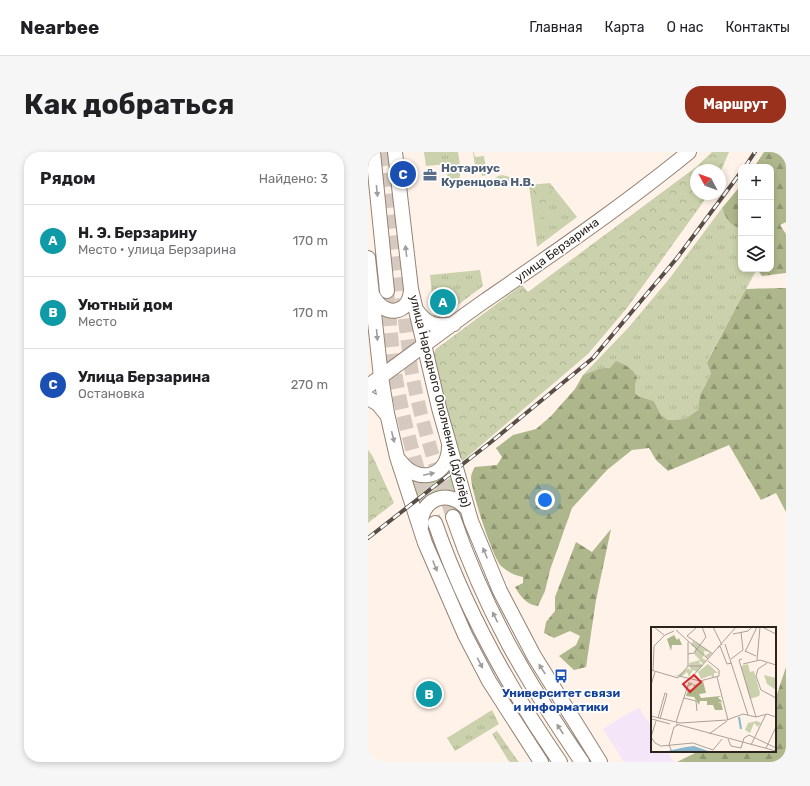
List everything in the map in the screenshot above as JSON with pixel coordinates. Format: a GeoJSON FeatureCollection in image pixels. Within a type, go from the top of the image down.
{"type":"FeatureCollection","features":[{"type":"Feature","properties":{"kind":"street"},"geometry":{"type":"LineString","coordinates":[[373,152],[387,292]]}},
{"type":"Feature","properties":{"kind":"street","name":"улица Народного Ополчения (дублёр)"},"geometry":{"type":"LineString","coordinates":[[394,152],[411,289],[439,408],[471,521],[500,591],[519,628],[534,656],[600,762]]}},
{"type":"Feature","properties":{"kind":"street","name":"улица Берзарина"},"geometry":{"type":"LineString","coordinates":[[381,377],[541,262],[689,152]]}},
{"type":"Feature","properties":{"kind":"street"},"geometry":{"type":"LineString","coordinates":[[368,258],[381,377],[388,418],[397,457],[421,530],[441,582],[465,635],[493,687],[541,762]]}},
{"type":"Feature","properties":{"kind":"street"},"geometry":{"type":"LineString","coordinates":[[373,296],[379,306],[389,311],[393,311],[399,309],[410,300],[411,289]]}},
{"type":"Feature","properties":{"kind":"street"},"geometry":{"type":"LineString","coordinates":[[417,311],[426,321],[431,324],[454,324]]}},
{"type":"Feature","properties":{"kind":"street"},"geometry":{"type":"LineString","coordinates":[[368,386],[381,377]]}},
{"type":"Feature","properties":{"kind":"street"},"geometry":{"type":"LineString","coordinates":[[368,398],[378,404],[388,418]]}},
{"type":"Feature","properties":{"kind":"street"},"geometry":{"type":"LineString","coordinates":[[397,457],[406,468],[413,473],[421,476],[430,475],[438,471],[444,465],[448,457],[449,442]]}},
{"type":"Feature","properties":{"kind":"street"},"geometry":{"type":"LineString","coordinates":[[421,530],[420,520],[423,512],[428,505],[435,500],[444,497],[453,498],[461,502],[468,511]]}},
{"type":"Feature","properties":{"kind":"street"},"geometry":{"type":"LineString","coordinates":[[453,517],[472,568],[509,645],[543,702],[582,762]]}},
{"type":"Feature","properties":{"kind":"street"},"geometry":{"type":"LineString","coordinates":[[435,523],[455,576],[492,654],[527,712],[560,762]]}},
{"type":"Feature","properties":{"kind":"shaded area"},"geometry":{"type":"Polygon","coordinates":[[[639,708],[651,726],[651,752],[668,752],[674,762],[624,762],[603,729],[639,708]]]}},
{"type":"Feature","properties":{"kind":"green space"},"geometry":{"type":"Polygon","coordinates":[[[424,152],[458,152],[461,171],[459,180],[448,181],[446,164],[426,166],[424,152]]]}},
{"type":"Feature","properties":{"kind":"green space"},"geometry":{"type":"Polygon","coordinates":[[[473,152],[475,157],[484,156],[487,175],[482,176],[480,170],[475,166],[473,152]]]}},
{"type":"Feature","properties":{"kind":"green space"},"geometry":{"type":"Polygon","coordinates":[[[712,152],[729,152],[724,164],[699,164],[712,152]]]}},
{"type":"Feature","properties":{"kind":"green space"},"geometry":{"type":"Polygon","coordinates":[[[764,152],[786,152],[786,222],[780,225],[786,234],[786,273],[762,276],[759,272],[774,272],[774,164],[756,164],[764,152]]]}},
{"type":"Feature","properties":{"kind":"green space"},"geometry":{"type":"Polygon","coordinates":[[[690,171],[690,200],[705,200],[627,308],[588,354],[459,464],[433,355],[436,349],[522,285],[528,292],[690,171]]]}},
{"type":"Feature","properties":{"kind":"green space"},"geometry":{"type":"Polygon","coordinates":[[[502,175],[519,179],[520,184],[494,186],[493,180],[502,175]]]}},
{"type":"Feature","properties":{"kind":"green space"},"geometry":{"type":"Polygon","coordinates":[[[550,183],[577,217],[537,247],[529,185],[550,183]]]}},
{"type":"Feature","properties":{"kind":"green space"},"geometry":{"type":"Polygon","coordinates":[[[550,186],[552,193],[545,195],[548,218],[537,219],[533,188],[550,186]]]}},
{"type":"Feature","properties":{"kind":"green space"},"geometry":{"type":"Polygon","coordinates":[[[738,189],[738,227],[731,223],[722,208],[738,189]]]}},
{"type":"Feature","properties":{"kind":"green space"},"geometry":{"type":"Polygon","coordinates":[[[722,208],[731,223],[738,227],[738,272],[755,272],[707,361],[711,374],[700,395],[698,410],[685,419],[668,420],[661,415],[654,401],[638,396],[635,393],[637,378],[610,368],[598,369],[583,375],[628,328],[669,279],[722,208]]]}},
{"type":"Feature","properties":{"kind":"green space"},"geometry":{"type":"Polygon","coordinates":[[[480,270],[483,286],[446,314],[445,304],[451,304],[450,298],[439,299],[439,304],[442,304],[444,317],[434,318],[430,275],[480,270]]]}},
{"type":"Feature","properties":{"kind":"green space"},"geometry":{"type":"Polygon","coordinates":[[[786,288],[786,512],[776,493],[761,500],[729,445],[668,471],[656,460],[649,448],[632,450],[607,470],[572,508],[550,570],[545,591],[538,606],[530,604],[524,600],[515,587],[523,583],[523,577],[511,573],[501,566],[488,538],[472,486],[471,477],[475,467],[497,465],[502,457],[496,448],[513,435],[536,429],[551,416],[575,389],[583,375],[598,369],[610,368],[616,361],[629,368],[636,375],[635,393],[638,396],[654,401],[661,415],[668,420],[685,419],[698,410],[700,395],[711,374],[707,362],[746,289],[786,288]]]}},
{"type":"Feature","properties":{"kind":"green space"},"geometry":{"type":"Polygon","coordinates":[[[368,450],[372,455],[394,503],[368,523],[368,450]]]}},
{"type":"Feature","properties":{"kind":"green space"},"geometry":{"type":"Polygon","coordinates":[[[448,466],[450,472],[415,498],[410,476],[448,466]]]}},
{"type":"Feature","properties":{"kind":"green space"},"geometry":{"type":"Polygon","coordinates":[[[451,477],[455,493],[419,508],[417,503],[451,477]]]}},
{"type":"Feature","properties":{"kind":"green space"},"geometry":{"type":"Polygon","coordinates":[[[611,529],[596,600],[586,667],[574,670],[559,656],[576,645],[580,636],[570,631],[554,638],[544,633],[546,622],[555,611],[555,597],[576,542],[592,552],[611,529]]]}},
{"type":"Feature","properties":{"kind":"green space"},"geometry":{"type":"Polygon","coordinates":[[[786,667],[786,762],[677,762],[697,752],[776,752],[776,697],[786,667]]]}},
{"type":"Feature","properties":{"kind":"green space"},"geometry":{"type":"Polygon","coordinates":[[[492,710],[499,724],[455,751],[447,738],[492,710]]]}},
{"type":"Feature","properties":{"kind":"green space"},"geometry":{"type":"Polygon","coordinates":[[[497,731],[519,762],[510,762],[508,760],[492,734],[497,731]]]}},
{"type":"Feature","properties":{"kind":"tunnel"},"geometry":{"type":"LineString","coordinates":[[384,152],[411,368],[429,443],[453,517]]}},
{"type":"Feature","properties":{"kind":"tunnel"},"geometry":{"type":"LineString","coordinates":[[387,291],[393,356],[399,395],[406,428],[435,523]]}},
{"type":"Feature","properties":{"kind":"railway"},"geometry":{"type":"LineString","coordinates":[[747,164],[755,152]]}},
{"type":"Feature","properties":{"kind":"railway"},"geometry":{"type":"LineString","coordinates":[[368,538],[491,442],[593,358],[677,258],[738,176]]}},
{"type":"Feature","properties":{"kind":"place","name":"Улица Берзарина"},"geometry":{"type":"Point","coordinates":[403,174]}},
{"type":"Feature","properties":{"kind":"place","name":"Нотариус Куренцова Н.В."},"geometry":{"type":"Point","coordinates":[430,175]}},
{"type":"Feature","properties":{"kind":"place","name":"Н. Э. Берзарину"},"geometry":{"type":"Point","coordinates":[443,302]}},
{"type":"Feature","properties":{"kind":"place","name":"Университет связи и информатики"},"geometry":{"type":"Point","coordinates":[561,676]}},
{"type":"Feature","properties":{"kind":"place","name":"Уютный дом"},"geometry":{"type":"Point","coordinates":[429,694]}}]}
